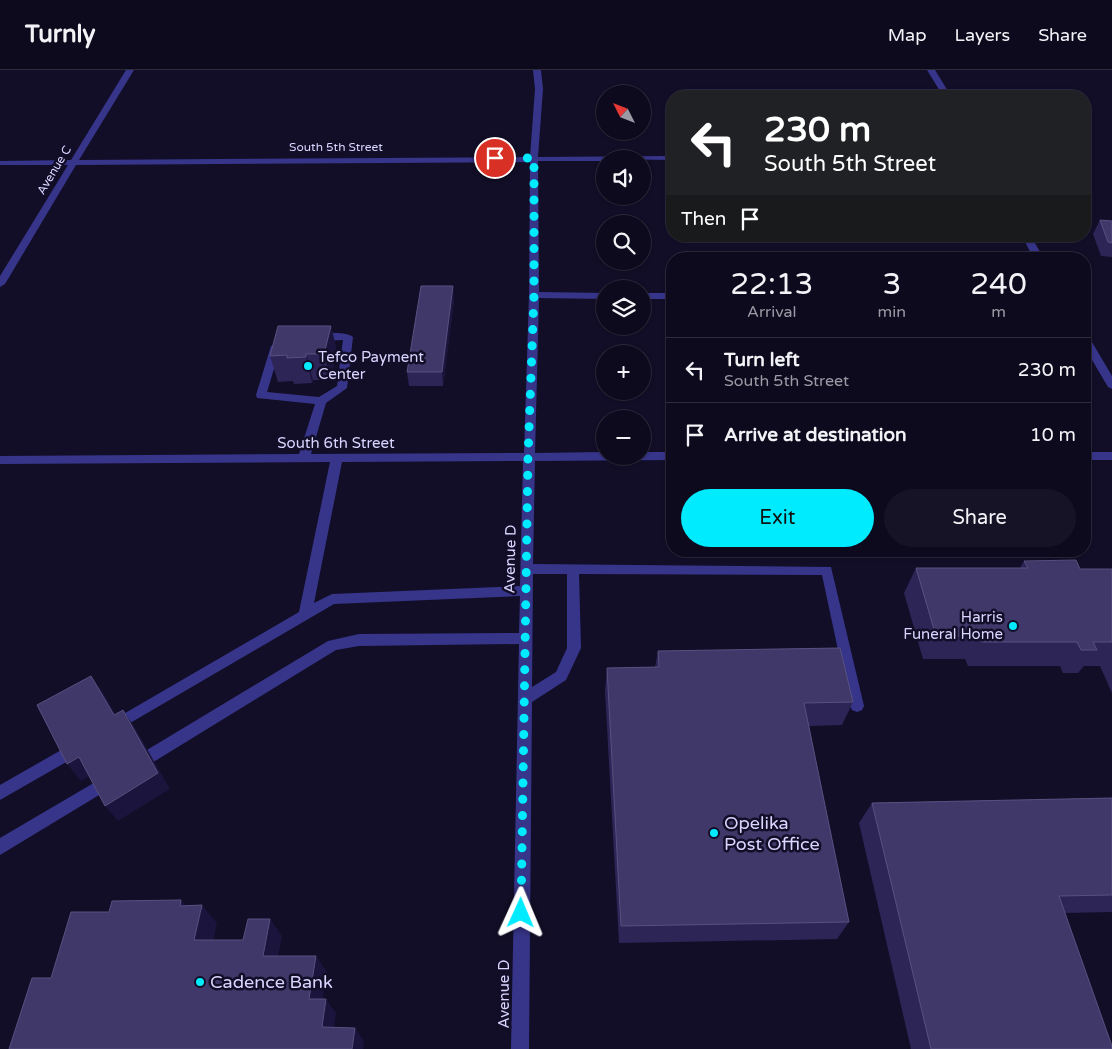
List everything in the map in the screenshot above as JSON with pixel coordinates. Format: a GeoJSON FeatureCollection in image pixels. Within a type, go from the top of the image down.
{"type":"FeatureCollection","features":[{"type":"Feature","properties":{"kind":"street","name":"Avenue C"},"geometry":{"type":"LineString","coordinates":[[0,284],[130,70]]}},
{"type":"Feature","properties":{"kind":"street","name":"Avenue D"},"geometry":{"type":"LineString","coordinates":[[520,1049],[528,457],[534,295],[534,158],[539,88],[537,70]]}},
{"type":"Feature","properties":{"kind":"street"},"geometry":{"type":"LineString","coordinates":[[931,70],[943,90]]}},
{"type":"Feature","properties":{"kind":"street","name":"South 5th Street"},"geometry":{"type":"LineString","coordinates":[[0,163],[666,158]]}},
{"type":"Feature","properties":{"kind":"street"},"geometry":{"type":"LineString","coordinates":[[534,295],[596,296]]}},
{"type":"Feature","properties":{"kind":"street"},"geometry":{"type":"LineString","coordinates":[[651,296],[666,296]]}},
{"type":"Feature","properties":{"kind":"street"},"geometry":{"type":"LineString","coordinates":[[286,339],[278,340],[261,395],[321,401],[342,388],[348,338],[304,339]]}},
{"type":"Feature","properties":{"kind":"street"},"geometry":{"type":"LineString","coordinates":[[1091,349],[1112,385]]}},
{"type":"Feature","properties":{"kind":"street"},"geometry":{"type":"LineString","coordinates":[[304,458],[321,401]]}},
{"type":"Feature","properties":{"kind":"street","name":"South 6th Street"},"geometry":{"type":"LineString","coordinates":[[0,460],[666,456]]}},
{"type":"Feature","properties":{"kind":"street"},"geometry":{"type":"LineString","coordinates":[[1091,456],[1112,456]]}},
{"type":"Feature","properties":{"kind":"street"},"geometry":{"type":"LineString","coordinates":[[305,615],[338,458]]}},
{"type":"Feature","properties":{"kind":"street"},"geometry":{"type":"LineString","coordinates":[[527,569],[827,570],[857,706]]}},
{"type":"Feature","properties":{"kind":"street"},"geometry":{"type":"LineString","coordinates":[[524,700],[561,676],[574,648],[573,569]]}},
{"type":"Feature","properties":{"kind":"street"},"geometry":{"type":"LineString","coordinates":[[102,733],[332,599],[526,592]]}},
{"type":"Feature","properties":{"kind":"street"},"geometry":{"type":"LineString","coordinates":[[0,847],[333,645],[359,640],[526,638]]}},
{"type":"Feature","properties":{"kind":"street"},"geometry":{"type":"LineString","coordinates":[[0,793],[85,743]]}},
{"type":"Feature","properties":{"kind":"building"},"geometry":{"type":"Polygon","coordinates":[[[1100,220],[1112,221],[1112,243],[1108,242],[1100,220]]]}},
{"type":"Feature","properties":{"kind":"building"},"geometry":{"type":"Polygon","coordinates":[[[421,286],[453,286],[442,372],[407,372],[421,286]]]}},
{"type":"Feature","properties":{"kind":"building"},"geometry":{"type":"Polygon","coordinates":[[[278,326],[331,326],[324,354],[306,354],[306,357],[287,358],[287,355],[270,356],[278,326]]]}},
{"type":"Feature","properties":{"kind":"building","name":"Harris Funeral Home"},"geometry":{"type":"Polygon","coordinates":[[[1076,560],[1080,569],[1112,569],[1112,642],[1093,642],[1097,650],[1081,650],[1077,642],[982,642],[980,636],[936,636],[916,568],[1028,568],[1024,561],[1076,560]]]}},
{"type":"Feature","properties":{"kind":"building","name":"Opelika Post Office"},"geometry":{"type":"Polygon","coordinates":[[[840,648],[853,702],[804,703],[849,922],[621,926],[607,668],[659,667],[658,651],[840,648]]]}},
{"type":"Feature","properties":{"kind":"building"},"geometry":{"type":"Polygon","coordinates":[[[91,676],[114,715],[123,710],[158,773],[105,806],[79,757],[67,764],[37,705],[91,676]]]}},
{"type":"Feature","properties":{"kind":"building"},"geometry":{"type":"Polygon","coordinates":[[[1112,798],[1112,895],[1059,896],[1112,1049],[931,1049],[872,803],[1112,798]]]}},
{"type":"Feature","properties":{"kind":"building","name":"Cadence Bank"},"geometry":{"type":"Polygon","coordinates":[[[181,900],[180,906],[202,905],[194,940],[243,940],[248,919],[270,919],[263,956],[316,956],[309,999],[326,999],[322,1027],[355,1028],[352,1049],[9,1049],[32,978],[51,978],[71,912],[109,912],[112,901],[181,900]]]}},
{"type":"Feature","properties":{"kind":"place","name":"Tefco Payment Center"},"geometry":{"type":"Point","coordinates":[308,366]}},
{"type":"Feature","properties":{"kind":"place","name":"Harris Funeral Home"},"geometry":{"type":"Point","coordinates":[1013,626]}},
{"type":"Feature","properties":{"kind":"place","name":"Opelika Post Office"},"geometry":{"type":"Point","coordinates":[714,833]}},
{"type":"Feature","properties":{"kind":"place","name":"Cadence Bank"},"geometry":{"type":"Point","coordinates":[200,982]}},
{"type":"Feature","properties":{"kind":"route"},"geometry":{"type":"LineString","coordinates":[[495,158],[534,158],[534,295],[528,457],[521,913]]}}]}
